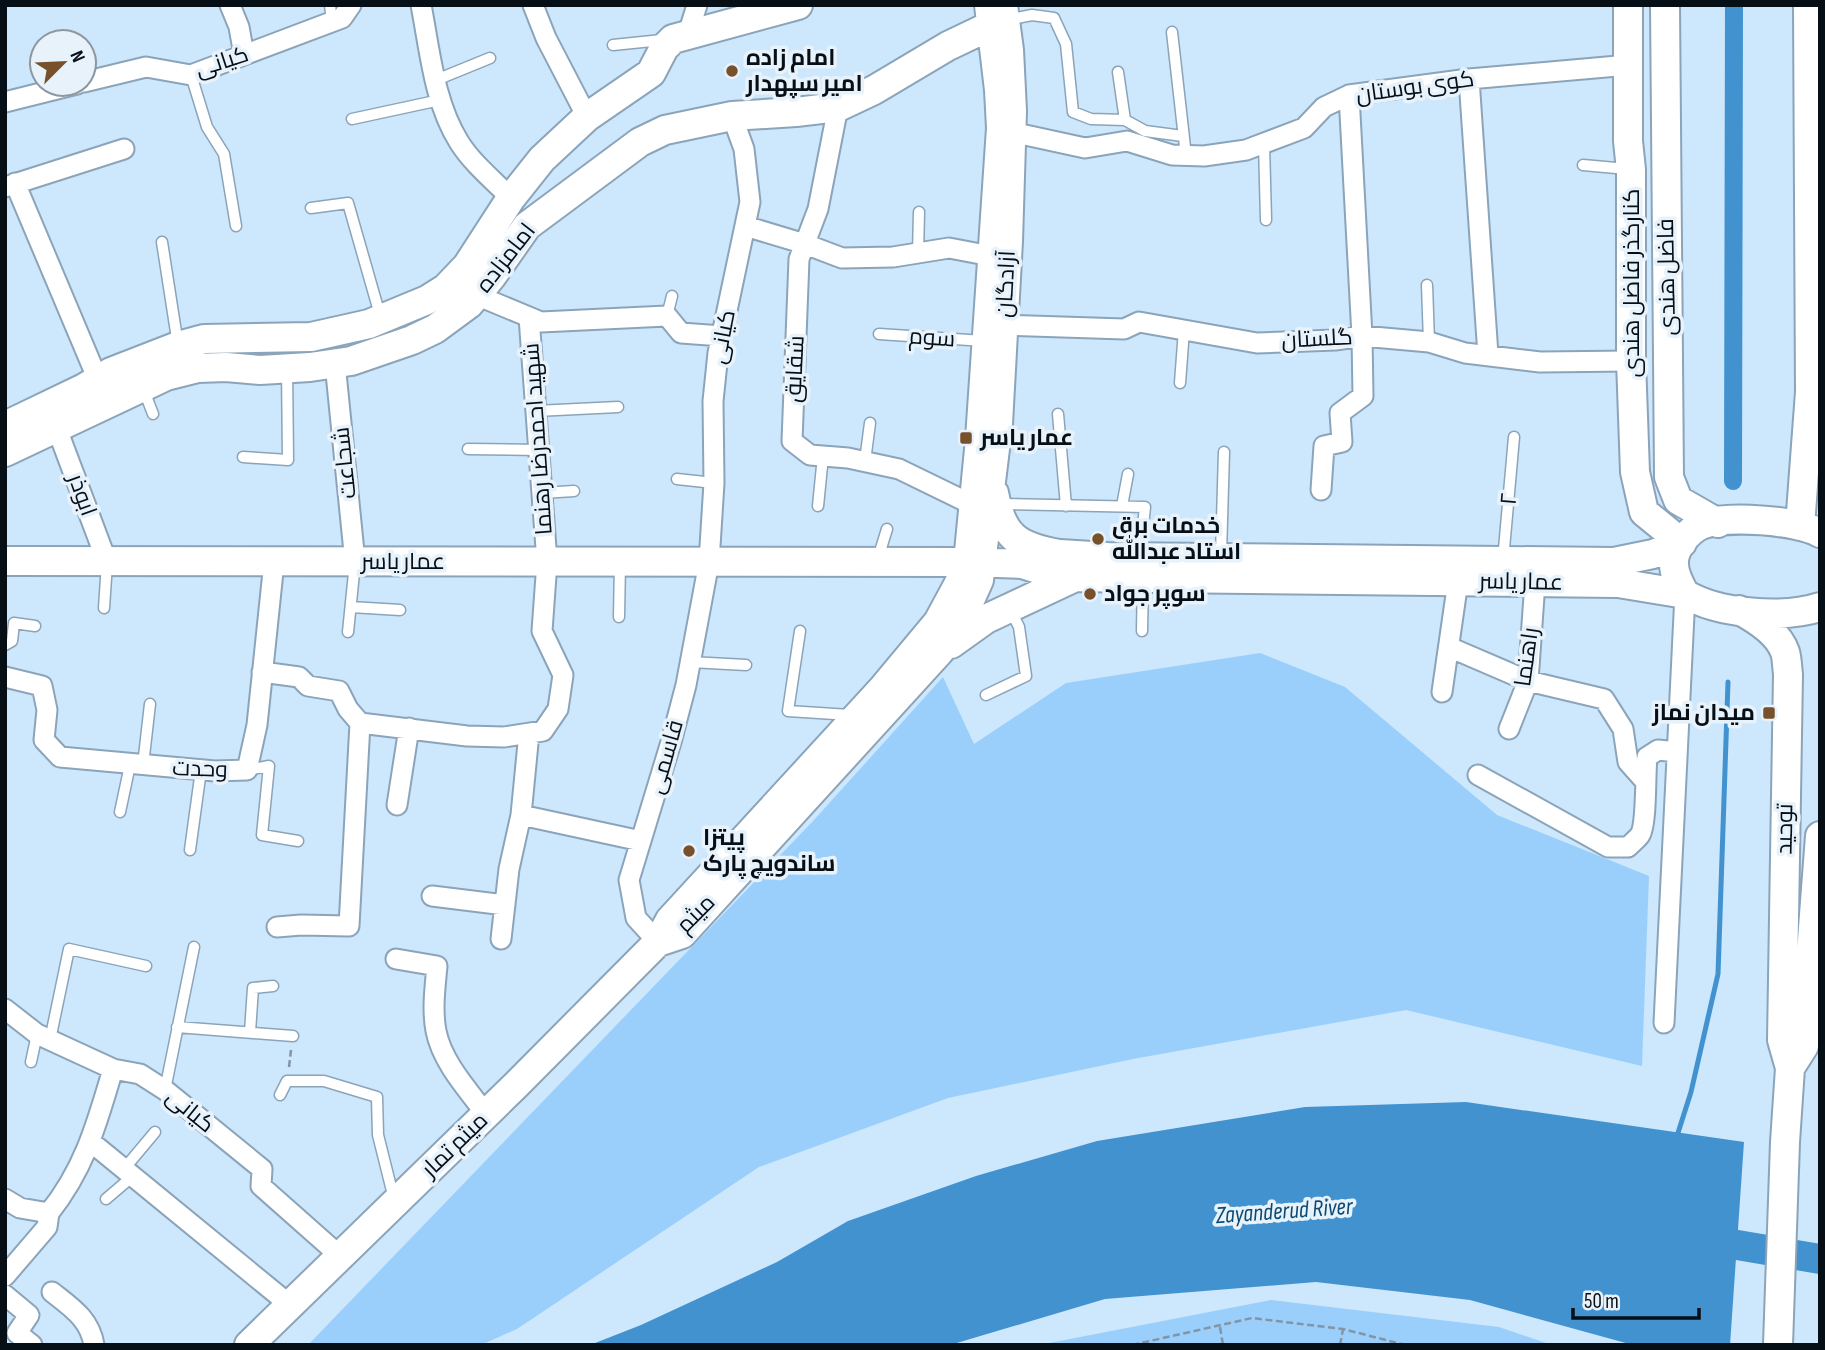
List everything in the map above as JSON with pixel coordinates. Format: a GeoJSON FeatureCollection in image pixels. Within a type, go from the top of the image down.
{"type":"FeatureCollection","features":[{"type":"Feature","properties":{"kind":"main road"},"geometry":{"type":"LineString","coordinates":[[680,37],[727,27],[798,5]]}},
{"type":"Feature","properties":{"kind":"main road","name":"کنارگذر فاضل هندی"},"geometry":{"type":"LineString","coordinates":[[1628,5],[1628,141],[1632,170],[1631,361],[1635,472],[1644,512],[1682,543]]}},
{"type":"Feature","properties":{"kind":"main road","name":"فاضل هندی"},"geometry":{"type":"LineString","coordinates":[[1665,5],[1669,477],[1678,500],[1718,523]]}},
{"type":"Feature","properties":{"kind":"main road"},"geometry":{"type":"LineString","coordinates":[[1718,523],[1759,520],[1810,530],[1815,368],[1808,5]]}},
{"type":"Feature","properties":{"kind":"main road","name":"امامزاده"},"geometry":{"type":"LineString","coordinates":[[5,452],[166,376],[198,368],[288,368],[351,361],[412,340],[435,328],[469,304],[527,226],[640,142],[665,130],[732,116],[838,107],[874,90],[997,14]]}},
{"type":"Feature","properties":{"kind":"main road","name":"آزادگان"},"geometry":{"type":"LineString","coordinates":[[975,562],[985,505],[980,439],[994,333],[1012,132],[1009,50],[997,14]]}},
{"type":"Feature","properties":{"kind":"main road","name":"آزادگان"},"geometry":{"type":"LineString","coordinates":[[975,562],[992,476],[998,424],[991,256],[1001,128],[997,14]]}},
{"type":"Feature","properties":{"kind":"main road","name":"امامزاده"},"geometry":{"type":"LineString","coordinates":[[5,426],[142,359],[178,346],[204,340],[311,337],[382,319],[427,300],[446,288],[478,253],[511,198],[542,159],[587,117],[650,73],[664,48],[680,37]]}},
{"type":"Feature","properties":{"kind":"main road"},"geometry":{"type":"LineString","coordinates":[[940,651],[986,619],[1009,607],[1066,566],[1023,545],[1010,535],[1001,520],[985,505],[992,476]]}},
{"type":"Feature","properties":{"kind":"main road","name":"عمار یاسر"},"geometry":{"type":"LineString","coordinates":[[1141,568],[1220,558],[1614,562],[1653,554],[1682,543],[1702,525],[1718,523]]}},
{"type":"Feature","properties":{"kind":"main road"},"geometry":{"type":"LineString","coordinates":[[1682,543],[1674,561],[1677,579],[1685,594]]}},
{"type":"Feature","properties":{"kind":"main road","name":"عمار یاسر"},"geometry":{"type":"LineString","coordinates":[[5,561],[975,562],[1022,564],[1063,578],[1066,566],[1458,581],[1618,583],[1685,594],[1714,607],[1739,610]]}},
{"type":"Feature","properties":{"kind":"main road","name":"میثم"},"geometry":{"type":"LineString","coordinates":[[658,942],[682,934],[940,651],[970,601],[979,580],[975,562]]}},
{"type":"Feature","properties":{"kind":"main road","name":"میثم"},"geometry":{"type":"LineString","coordinates":[[658,942],[670,920],[857,716],[938,622],[958,585],[975,562]]}},
{"type":"Feature","properties":{"kind":"main road"},"geometry":{"type":"LineString","coordinates":[[1739,610],[1800,612],[1820,607]]}},
{"type":"Feature","properties":{"kind":"main road","name":"توحید"},"geometry":{"type":"LineString","coordinates":[[1739,610],[1758,621],[1773,635],[1784,651],[1788,674],[1782,1040],[1790,1068],[1778,1345]]}},
{"type":"Feature","properties":{"kind":"main road","name":"توحید"},"geometry":{"type":"LineString","coordinates":[[1790,1068],[1804,1046],[1816,951],[1820,836]]}},
{"type":"Feature","properties":{"kind":"main road","name":"میثم تمار"},"geometry":{"type":"LineString","coordinates":[[249,1345],[658,942]]}},
{"type":"Feature","properties":{"kind":"street"},"geometry":{"type":"LineString","coordinates":[[230,5],[239,27],[244,55]]}},
{"type":"Feature","properties":{"kind":"street","name":"کیانی"},"geometry":{"type":"LineString","coordinates":[[98,79],[146,67],[191,75],[244,55],[331,14],[342,18],[351,5]]}},
{"type":"Feature","properties":{"kind":"street"},"geometry":{"type":"LineString","coordinates":[[421,5],[440,100],[461,144],[511,198]]}},
{"type":"Feature","properties":{"kind":"street"},"geometry":{"type":"LineString","coordinates":[[533,5],[546,38],[587,117]]}},
{"type":"Feature","properties":{"kind":"street"},"geometry":{"type":"LineString","coordinates":[[680,37],[697,5]]}},
{"type":"Feature","properties":{"kind":"street","name":"کوی بوستان"},"geometry":{"type":"LineString","coordinates":[[1012,132],[1085,148],[1127,141],[1172,155],[1204,156],[1246,150],[1304,128],[1324,107],[1349,95],[1469,79],[1629,65]]}},
{"type":"Feature","properties":{"kind":"street"},"geometry":{"type":"LineString","coordinates":[[1469,79],[1488,355]]}},
{"type":"Feature","properties":{"kind":"street"},"geometry":{"type":"LineString","coordinates":[[1321,490],[1324,446],[1342,442],[1340,413],[1363,396],[1349,95]]}},
{"type":"Feature","properties":{"kind":"street"},"geometry":{"type":"LineString","coordinates":[[5,102],[28,96]]}},
{"type":"Feature","properties":{"kind":"street","name":"شقایق"},"geometry":{"type":"LineString","coordinates":[[838,107],[818,209],[799,259],[792,441],[810,455],[865,461],[899,469],[985,505]]}},
{"type":"Feature","properties":{"kind":"street","name":"کیانی"},"geometry":{"type":"LineString","coordinates":[[709,562],[714,483],[713,401],[722,337],[750,202],[744,149],[732,116]]}},
{"type":"Feature","properties":{"kind":"street"},"geometry":{"type":"LineString","coordinates":[[97,380],[10,185],[124,149]]}},
{"type":"Feature","properties":{"kind":"street"},"geometry":{"type":"LineString","coordinates":[[745,226],[842,258],[893,257],[949,248],[991,256]]}},
{"type":"Feature","properties":{"kind":"street"},"geometry":{"type":"LineString","coordinates":[[476,295],[541,322],[667,316],[681,333],[722,337]]}},
{"type":"Feature","properties":{"kind":"street","name":"شهید احمدرضا رهنما"},"geometry":{"type":"LineString","coordinates":[[529,317],[547,562],[542,631],[563,675],[558,709],[543,731],[529,733]]}},
{"type":"Feature","properties":{"kind":"street","name":"گلستان"},"geometry":{"type":"LineString","coordinates":[[994,333],[1124,329],[1139,322],[1257,343],[1335,340],[1362,336],[1429,342],[1465,353],[1541,362],[1631,361]]}},
{"type":"Feature","properties":{"kind":"street","name":"شجاعت"},"geometry":{"type":"LineString","coordinates":[[335,363],[355,562]]}},
{"type":"Feature","properties":{"kind":"street","name":"ابوذر"},"geometry":{"type":"LineString","coordinates":[[57,429],[107,562]]}},
{"type":"Feature","properties":{"kind":"street","name":"وحدت"},"geometry":{"type":"LineString","coordinates":[[5,677],[42,686],[47,710],[44,740],[60,757],[201,770],[247,770],[257,724],[274,562]]}},
{"type":"Feature","properties":{"kind":"street","name":"قاسمی"},"geometry":{"type":"LineString","coordinates":[[658,942],[636,918],[629,880],[671,742],[709,562]]}},
{"type":"Feature","properties":{"kind":"street"},"geometry":{"type":"LineString","coordinates":[[1442,692],[1458,581]]}},
{"type":"Feature","properties":{"kind":"street","name":"راهنما"},"geometry":{"type":"LineString","coordinates":[[1509,729],[1528,681],[1535,582]]}},
{"type":"Feature","properties":{"kind":"street"},"geometry":{"type":"LineString","coordinates":[[1664,1023],[1685,594]]}},
{"type":"Feature","properties":{"kind":"street"},"geometry":{"type":"LineString","coordinates":[[1449,647],[1528,681],[1604,699],[1623,729],[1628,762],[1644,780]]}},
{"type":"Feature","properties":{"kind":"street"},"geometry":{"type":"LineString","coordinates":[[262,672],[299,677],[308,686],[339,691],[348,709],[360,723],[467,736],[504,737],[529,733],[521,814],[509,869],[502,939]]}},
{"type":"Feature","properties":{"kind":"street"},"geometry":{"type":"LineString","coordinates":[[277,927],[349,926],[360,723]]}},
{"type":"Feature","properties":{"kind":"street"},"geometry":{"type":"LineString","coordinates":[[397,805],[408,729]]}},
{"type":"Feature","properties":{"kind":"street"},"geometry":{"type":"LineString","coordinates":[[1478,775],[1608,847],[1628,847],[1641,834],[1645,815],[1644,780],[1647,757],[1658,750],[1677,752]]}},
{"type":"Feature","properties":{"kind":"street"},"geometry":{"type":"LineString","coordinates":[[521,814],[641,841]]}},
{"type":"Feature","properties":{"kind":"street"},"geometry":{"type":"LineString","coordinates":[[432,896],[505,905]]}},
{"type":"Feature","properties":{"kind":"street"},"geometry":{"type":"LineString","coordinates":[[396,959],[437,966],[433,1002],[436,1034],[452,1069],[486,1114]]}},
{"type":"Feature","properties":{"kind":"street","name":"کیانی"},"geometry":{"type":"LineString","coordinates":[[5,1009],[43,1037],[113,1069],[140,1074],[165,1090],[262,1169],[261,1186],[340,1256]]}},
{"type":"Feature","properties":{"kind":"street"},"geometry":{"type":"LineString","coordinates":[[5,1276],[47,1227],[49,1213],[66,1192],[91,1142],[113,1069]]}},
{"type":"Feature","properties":{"kind":"street"},"geometry":{"type":"LineString","coordinates":[[91,1142],[290,1305]]}},
{"type":"Feature","properties":{"kind":"street"},"geometry":{"type":"LineString","coordinates":[[5,1199],[20,1208],[49,1213]]}},
{"type":"Feature","properties":{"kind":"street"},"geometry":{"type":"LineString","coordinates":[[52,1293],[80,1314],[92,1335],[94,1345]]}},
{"type":"Feature","properties":{"kind":"street"},"geometry":{"type":"LineString","coordinates":[[5,1295],[29,1315],[17,1333],[32,1345]]}},
{"type":"Feature","properties":{"kind":"lane"},"geometry":{"type":"LineString","coordinates":[[997,14],[1054,18],[1066,44],[1073,112],[1091,119],[1125,120],[1145,131],[1184,136]]}},
{"type":"Feature","properties":{"kind":"lane"},"geometry":{"type":"LineString","coordinates":[[1172,33],[1186,156]]}},
{"type":"Feature","properties":{"kind":"lane"},"geometry":{"type":"LineString","coordinates":[[613,45],[680,37]]}},
{"type":"Feature","properties":{"kind":"lane"},"geometry":{"type":"LineString","coordinates":[[436,80],[490,58]]}},
{"type":"Feature","properties":{"kind":"lane"},"geometry":{"type":"LineString","coordinates":[[1118,72],[1125,120]]}},
{"type":"Feature","properties":{"kind":"lane"},"geometry":{"type":"LineString","coordinates":[[191,75],[207,127],[224,154],[236,226]]}},
{"type":"Feature","properties":{"kind":"lane"},"geometry":{"type":"LineString","coordinates":[[352,120],[440,100]]}},
{"type":"Feature","properties":{"kind":"lane"},"geometry":{"type":"LineString","coordinates":[[1264,144],[1266,220]]}},
{"type":"Feature","properties":{"kind":"lane"},"geometry":{"type":"LineString","coordinates":[[1583,165],[1632,170]]}},
{"type":"Feature","properties":{"kind":"lane"},"geometry":{"type":"LineString","coordinates":[[311,208],[348,203],[382,319]]}},
{"type":"Feature","properties":{"kind":"lane"},"geometry":{"type":"LineString","coordinates":[[918,253],[919,212]]}},
{"type":"Feature","properties":{"kind":"lane"},"geometry":{"type":"LineString","coordinates":[[162,242],[178,346]]}},
{"type":"Feature","properties":{"kind":"lane"},"geometry":{"type":"LineString","coordinates":[[1427,285],[1429,342]]}},
{"type":"Feature","properties":{"kind":"lane"},"geometry":{"type":"LineString","coordinates":[[667,316],[672,296]]}},
{"type":"Feature","properties":{"kind":"lane"},"geometry":{"type":"LineString","coordinates":[[1180,383],[1184,330]]}},
{"type":"Feature","properties":{"kind":"lane","name":"سوم"},"geometry":{"type":"LineString","coordinates":[[879,334],[994,333]]}},
{"type":"Feature","properties":{"kind":"lane"},"geometry":{"type":"LineString","coordinates":[[243,457],[288,460],[288,368]]}},
{"type":"Feature","properties":{"kind":"lane"},"geometry":{"type":"LineString","coordinates":[[143,387],[153,414]]}},
{"type":"Feature","properties":{"kind":"lane"},"geometry":{"type":"LineString","coordinates":[[536,411],[618,407]]}},
{"type":"Feature","properties":{"kind":"lane"},"geometry":{"type":"LineString","coordinates":[[1058,414],[1066,506]]}},
{"type":"Feature","properties":{"kind":"lane"},"geometry":{"type":"LineString","coordinates":[[865,461],[870,423]]}},
{"type":"Feature","properties":{"kind":"lane","name":"۲"},"geometry":{"type":"LineString","coordinates":[[1503,561],[1514,437]]}},
{"type":"Feature","properties":{"kind":"lane"},"geometry":{"type":"LineString","coordinates":[[468,449],[539,450]]}},
{"type":"Feature","properties":{"kind":"lane"},"geometry":{"type":"LineString","coordinates":[[1220,558],[1224,452]]}},
{"type":"Feature","properties":{"kind":"lane"},"geometry":{"type":"LineString","coordinates":[[818,506],[823,456]]}},
{"type":"Feature","properties":{"kind":"lane"},"geometry":{"type":"LineString","coordinates":[[1122,506],[1128,474]]}},
{"type":"Feature","properties":{"kind":"lane"},"geometry":{"type":"LineString","coordinates":[[677,479],[714,483]]}},
{"type":"Feature","properties":{"kind":"lane"},"geometry":{"type":"LineString","coordinates":[[542,493],[574,491]]}},
{"type":"Feature","properties":{"kind":"lane"},"geometry":{"type":"LineString","coordinates":[[985,505],[1144,507],[1142,631]]}},
{"type":"Feature","properties":{"kind":"lane"},"geometry":{"type":"LineString","coordinates":[[877,562],[887,529]]}},
{"type":"Feature","properties":{"kind":"lane"},"geometry":{"type":"LineString","coordinates":[[104,608],[107,562]]}},
{"type":"Feature","properties":{"kind":"lane"},"geometry":{"type":"LineString","coordinates":[[348,632],[355,562]]}},
{"type":"Feature","properties":{"kind":"lane"},"geometry":{"type":"LineString","coordinates":[[619,617],[620,562]]}},
{"type":"Feature","properties":{"kind":"lane"},"geometry":{"type":"LineString","coordinates":[[351,607],[400,610]]}},
{"type":"Feature","properties":{"kind":"lane"},"geometry":{"type":"LineString","coordinates":[[986,695],[1026,676],[1019,627],[1009,607]]}},
{"type":"Feature","properties":{"kind":"lane"},"geometry":{"type":"LineString","coordinates":[[5,645],[12,641],[14,622],[35,626]]}},
{"type":"Feature","properties":{"kind":"lane"},"geometry":{"type":"LineString","coordinates":[[800,631],[788,711],[857,716]]}},
{"type":"Feature","properties":{"kind":"lane"},"geometry":{"type":"LineString","coordinates":[[690,662],[746,665]]}},
{"type":"Feature","properties":{"kind":"lane"},"geometry":{"type":"LineString","coordinates":[[120,812],[136,765],[150,704]]}},
{"type":"Feature","properties":{"kind":"lane"},"geometry":{"type":"LineString","coordinates":[[247,770],[269,766],[262,835],[298,841]]}},
{"type":"Feature","properties":{"kind":"lane"},"geometry":{"type":"LineString","coordinates":[[190,850],[201,770]]}},
{"type":"Feature","properties":{"kind":"lane"},"geometry":{"type":"LineString","coordinates":[[165,1090],[194,947]]}},
{"type":"Feature","properties":{"kind":"lane"},"geometry":{"type":"LineString","coordinates":[[31,1062],[43,1037],[69,949],[146,965]]}},
{"type":"Feature","properties":{"kind":"lane"},"geometry":{"type":"LineString","coordinates":[[250,1032],[254,988],[273,986]]}},
{"type":"Feature","properties":{"kind":"lane"},"geometry":{"type":"LineString","coordinates":[[177,1027],[293,1036]]}},
{"type":"Feature","properties":{"kind":"lane"},"geometry":{"type":"LineString","coordinates":[[280,1095],[287,1081],[324,1081],[377,1097],[378,1135],[395,1202]]}},
{"type":"Feature","properties":{"kind":"lane"},"geometry":{"type":"LineString","coordinates":[[106,1199],[155,1132]]}},
{"type":"Feature","properties":{"kind":"path"},"geometry":{"type":"LineString","coordinates":[[287,1081],[293,1036]]}},
{"type":"Feature","properties":{"kind":"path"},"geometry":{"type":"LineString","coordinates":[[1132,1345],[1252,1318],[1343,1329],[1405,1345]]}},
{"type":"Feature","properties":{"kind":"path"},"geometry":{"type":"LineString","coordinates":[[1220,1326],[1223,1345]]}},
{"type":"Feature","properties":{"kind":"path"},"geometry":{"type":"LineString","coordinates":[[1340,1345],[1343,1329]]}},
{"type":"Feature","properties":{"kind":"shaded area"},"geometry":{"type":"Polygon","coordinates":[[[1260,653],[1345,687],[1497,815],[1649,876],[1642,1066],[1406,1010],[1133,1059],[948,1098],[759,1167],[517,1329],[481,1345],[308,1345],[814,820],[943,677],[974,744],[1066,683],[1260,653]]]}},
{"type":"Feature","properties":{"kind":"shaded area"},"geometry":{"type":"Polygon","coordinates":[[[1271,1300],[1499,1327],[1552,1345],[1039,1345],[1271,1300]]]}},
{"type":"Feature","properties":{"kind":"water"},"geometry":{"type":"Polygon","coordinates":[[[1466,1102],[1744,1142],[1730,1345],[1633,1345],[1470,1300],[1316,1282],[1105,1299],[950,1345],[590,1345],[641,1325],[777,1262],[848,1221],[976,1176],[1097,1141],[1305,1107],[1466,1102]]]}},
{"type":"Feature","properties":{"kind":"waterway"},"geometry":{"type":"LineString","coordinates":[[1733,481],[1734,5]]}},
{"type":"Feature","properties":{"kind":"waterway"},"geometry":{"type":"LineString","coordinates":[[1677,1136],[1691,1092],[1718,974],[1728,682]]}},
{"type":"Feature","properties":{"kind":"waterway","name":"Zayanderud River"},"geometry":{"type":"LineString","coordinates":[[1696,1238],[1820,1259]]}},
{"type":"Feature","properties":{"kind":"place","name":"امام زاده امیر سپهدار"},"geometry":{"type":"Point","coordinates":[732,71]}},
{"type":"Feature","properties":{"kind":"place","name":"عمار یاسر"},"geometry":{"type":"Point","coordinates":[966,438]}},
{"type":"Feature","properties":{"kind":"place","name":"خدمات برق استاد عبدالله"},"geometry":{"type":"Point","coordinates":[1098,539]}},
{"type":"Feature","properties":{"kind":"place","name":"سوپر جواد"},"geometry":{"type":"Point","coordinates":[1090,594]}},
{"type":"Feature","properties":{"kind":"place","name":"میدان نماز"},"geometry":{"type":"Point","coordinates":[1769,713]}},
{"type":"Feature","properties":{"kind":"place","name":"پیتزا ساندویچ پارک"},"geometry":{"type":"Point","coordinates":[689,851]}}]}
